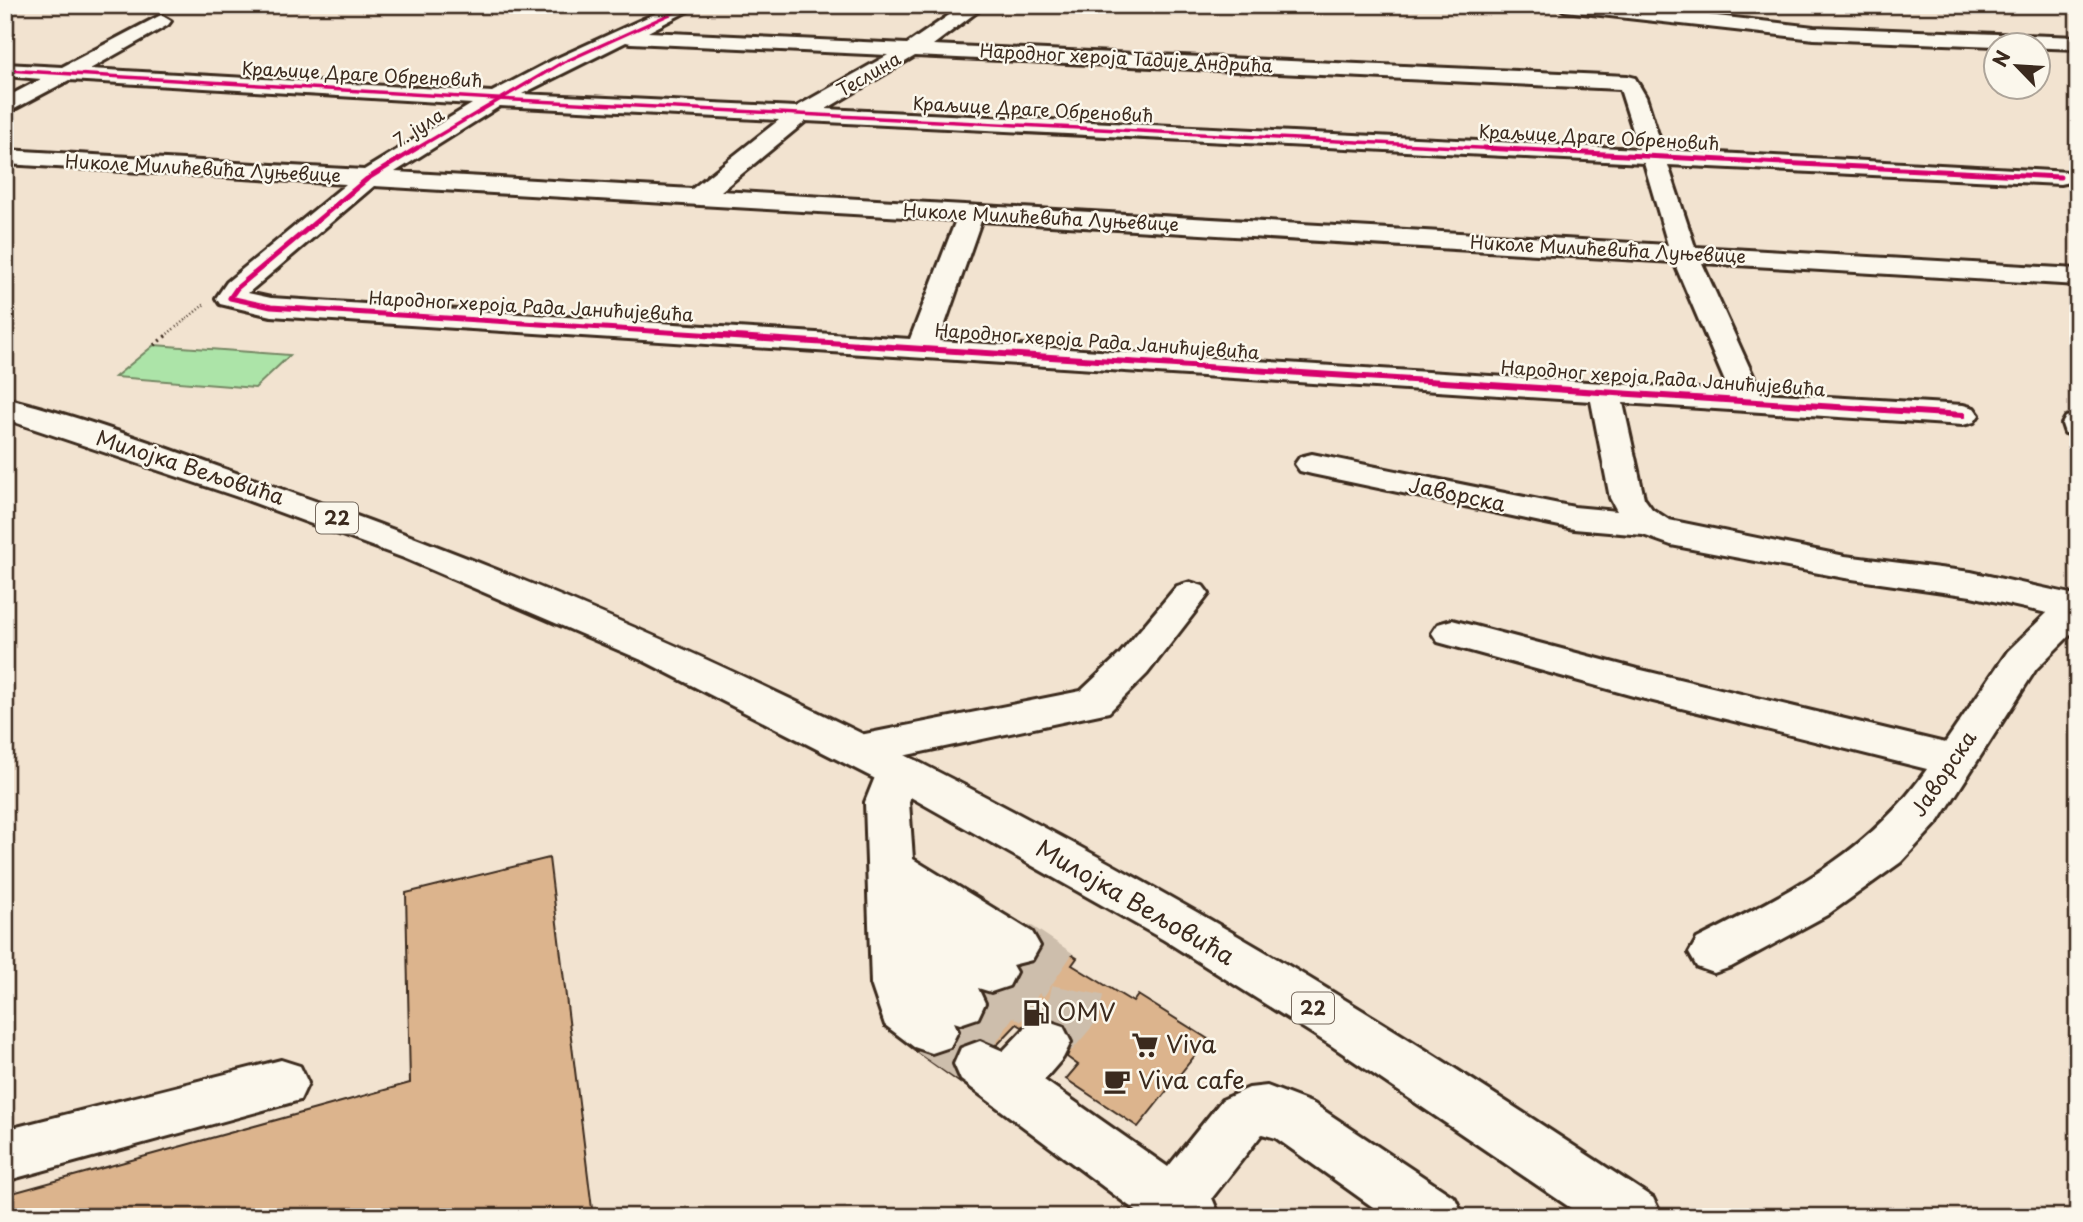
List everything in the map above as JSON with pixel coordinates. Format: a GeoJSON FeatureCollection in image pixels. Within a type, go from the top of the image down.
{"type":"FeatureCollection","features":[{"type":"Feature","properties":{"kind":"street","name":"7. јула"},"geometry":{"type":"LineString","coordinates":[[230,298],[237,288],[367,179],[496,99],[560,65],[690,5]]}},
{"type":"Feature","properties":{"kind":"street","name":"Теслина"},"geometry":{"type":"LineString","coordinates":[[697,198],[802,114],[913,49],[977,5]]}},
{"type":"Feature","properties":{"kind":"street"},"geometry":{"type":"LineString","coordinates":[[1565,5],[1814,33],[2078,43]]}},
{"type":"Feature","properties":{"kind":"street"},"geometry":{"type":"LineString","coordinates":[[1948,18],[2078,34]]}},
{"type":"Feature","properties":{"kind":"street"},"geometry":{"type":"LineString","coordinates":[[5,107],[161,21]]}},
{"type":"Feature","properties":{"kind":"street","name":"Народног хероја Тадије Андрића"},"geometry":{"type":"LineString","coordinates":[[625,37],[1627,83],[1635,96],[1652,157]]}},
{"type":"Feature","properties":{"kind":"street","name":"Краљице Драге Обреновић"},"geometry":{"type":"LineString","coordinates":[[5,70],[496,99],[2060,177]]}},
{"type":"Feature","properties":{"kind":"street","name":"Николе Милићевића Луњевице"},"geometry":{"type":"LineString","coordinates":[[5,157],[2078,276]]}},
{"type":"Feature","properties":{"kind":"street"},"geometry":{"type":"LineString","coordinates":[[1652,157],[1684,254],[1749,401]]}},
{"type":"Feature","properties":{"kind":"street"},"geometry":{"type":"LineString","coordinates":[[922,346],[971,214]]}},
{"type":"Feature","properties":{"kind":"street","name":"Народног хероја Рада Јанићијевића"},"geometry":{"type":"LineString","coordinates":[[230,298],[271,307],[922,346],[1962,415]]}},
{"type":"Feature","properties":{"kind":"street"},"geometry":{"type":"LineString","coordinates":[[1605,391],[1626,498],[1633,512],[1646,525]]}},
{"type":"Feature","properties":{"kind":"street","name":"Милојка Вељовића"},"geometry":{"type":"LineString","coordinates":[[5,408],[343,520],[613,632],[881,761],[1086,873],[1347,1028],[1633,1217]]}},
{"type":"Feature","properties":{"kind":"street","name":"Јаворска"},"geometry":{"type":"LineString","coordinates":[[1311,464],[1574,518],[1646,525],[1671,534],[1845,567],[1994,588],[2077,608]]}},
{"type":"Feature","properties":{"kind":"street"},"geometry":{"type":"LineString","coordinates":[[890,888],[974,988],[894,959],[890,888],[887,802],[892,783],[881,761],[1094,702],[1129,670],[1189,594]]}},
{"type":"Feature","properties":{"kind":"street","name":"Јаворска"},"geometry":{"type":"LineString","coordinates":[[1714,953],[1810,902],[1885,850],[1923,809],[1953,760],[2022,660],[2077,608]]}},
{"type":"Feature","properties":{"kind":"street"},"geometry":{"type":"LineString","coordinates":[[1452,633],[1953,760]]}},
{"type":"Feature","properties":{"kind":"street"},"geometry":{"type":"LineString","coordinates":[[1015,1055],[1182,1211],[1240,1118],[1258,1110],[1271,1110],[1295,1121],[1435,1217]]}},
{"type":"Feature","properties":{"kind":"street"},"geometry":{"type":"LineString","coordinates":[[5,1156],[281,1083]]}},
{"type":"Feature","properties":{"kind":"path"},"geometry":{"type":"LineString","coordinates":[[154,345],[201,305],[230,298]]}},
{"type":"Feature","properties":{"kind":"green space"},"geometry":{"type":"Polygon","coordinates":[[[154,345],[290,355],[255,388],[115,377],[154,345]]]}},
{"type":"Feature","properties":{"kind":"building"},"geometry":{"type":"Polygon","coordinates":[[[549,858],[593,1217],[5,1217],[5,1195],[410,1083],[406,893],[549,858]]]}},
{"type":"Feature","properties":{"kind":"building"},"geometry":{"type":"Polygon","coordinates":[[[1035,932],[1077,958],[1072,965],[1133,1002],[1138,995],[1208,1039],[1138,1127],[1066,1079],[1078,1065],[1067,1057],[1073,1041],[1064,1024],[1044,1018],[1022,1027],[1017,1024],[997,1045],[979,1039],[960,1046],[952,1063],[959,1082],[914,1050],[933,1055],[952,1048],[960,1032],[959,1026],[980,1019],[987,1004],[983,992],[992,994],[1010,988],[1018,973],[1016,967],[1034,961],[1042,947],[1035,932]]]}},
{"type":"Feature","properties":{"kind":"tunnel"},"geometry":{"type":"LineString","coordinates":[[1015,946],[1078,988],[1074,1008],[1065,1019]]}},
{"type":"Feature","properties":{"kind":"tunnel"},"geometry":{"type":"LineString","coordinates":[[991,972],[1065,1019]]}},
{"type":"Feature","properties":{"kind":"tunnel"},"geometry":{"type":"LineString","coordinates":[[960,1003],[1007,1034]]}},
{"type":"Feature","properties":{"kind":"tunnel"},"geometry":{"type":"LineString","coordinates":[[1045,1042],[1065,1019]]}},
{"type":"Feature","properties":{"kind":"tunnel"},"geometry":{"type":"LineString","coordinates":[[932,1031],[980,1064]]}},
{"type":"Feature","properties":{"kind":"cycle path"},"geometry":{"type":"LineString","coordinates":[[690,5],[560,64],[496,99],[367,179],[237,288],[230,298],[271,307],[1963,415]]}},
{"type":"Feature","properties":{"kind":"cycle path"},"geometry":{"type":"LineString","coordinates":[[5,70],[496,99],[2060,177]]}},
{"type":"Feature","properties":{"kind":"place","name":"OMV"},"geometry":{"type":"Point","coordinates":[1036,1013]}},
{"type":"Feature","properties":{"kind":"place","name":"Viva"},"geometry":{"type":"Point","coordinates":[1145,1045]}},
{"type":"Feature","properties":{"kind":"place","name":"Viva cafe"},"geometry":{"type":"Point","coordinates":[1117,1081]}}]}
